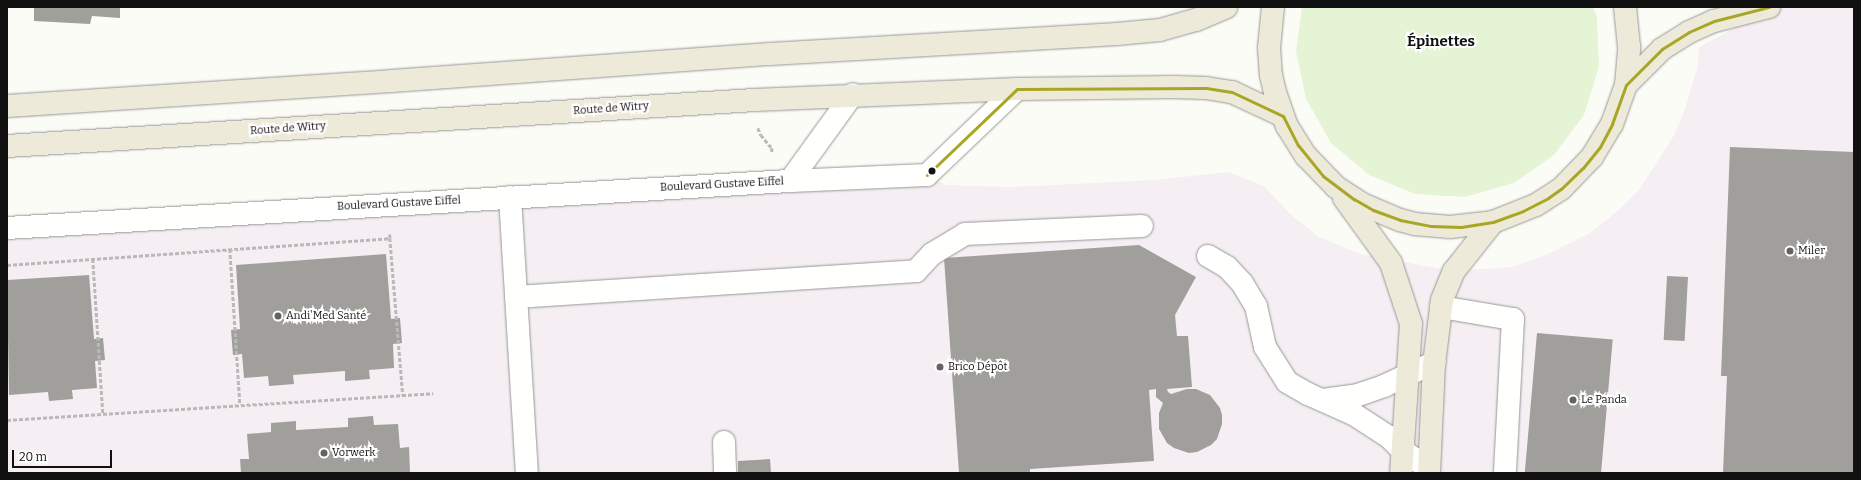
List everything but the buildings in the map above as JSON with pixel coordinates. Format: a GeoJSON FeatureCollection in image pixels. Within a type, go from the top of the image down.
{"type":"FeatureCollection","features":[{"type":"Feature","properties":{"kind":"main road"},"geometry":{"type":"LineString","coordinates":[[7,106],[392,81],[762,54],[1117,34],[1160,30],[1196,20],[1226,7]]}},
{"type":"Feature","properties":{"kind":"main road"},"geometry":{"type":"LineString","coordinates":[[1273,7],[1269,34],[1269,60],[1275,92],[1283,116],[1292,135],[1306,156],[1336,187],[1391,263],[1411,324],[1401,473]]}},
{"type":"Feature","properties":{"kind":"main road"},"geometry":{"type":"LineString","coordinates":[[1336,187],[1373,210],[1415,224],[1461,227],[1493,222],[1536,205],[1561,189],[1583,168],[1600,147],[1612,124],[1626,85],[1629,47],[1625,7]]}},
{"type":"Feature","properties":{"kind":"main road"},"geometry":{"type":"LineString","coordinates":[[1626,85],[1662,49],[1689,32],[1714,21],[1769,7]]}},
{"type":"Feature","properties":{"kind":"main road","name":"Route de Witry"},"geometry":{"type":"LineString","coordinates":[[7,146],[853,94],[1017,89],[1206,88],[1232,92],[1283,116]]}},
{"type":"Feature","properties":{"kind":"main road"},"geometry":{"type":"LineString","coordinates":[[1429,471],[1435,362],[1442,300],[1454,271],[1493,222]]}},
{"type":"Feature","properties":{"kind":"street","name":"Boulevard Gustave Eiffel"},"geometry":{"type":"LineString","coordinates":[[7,228],[790,181],[927,176],[1017,89]]}},
{"type":"Feature","properties":{"kind":"street","name":"Boulevard Gustave Eiffel"},"geometry":{"type":"LineString","coordinates":[[790,181],[853,94]]}},
{"type":"Feature","properties":{"kind":"street"},"geometry":{"type":"LineString","coordinates":[[510,197],[527,473]]}},
{"type":"Feature","properties":{"kind":"street"},"geometry":{"type":"LineString","coordinates":[[516,297],[916,270],[932,254],[965,234],[1142,226]]}},
{"type":"Feature","properties":{"kind":"street"},"geometry":{"type":"LineString","coordinates":[[1208,256],[1227,267],[1242,283],[1256,306],[1265,347],[1287,382],[1308,394],[1355,415],[1389,437],[1402,450],[1429,471]]}},
{"type":"Feature","properties":{"kind":"street"},"geometry":{"type":"LineString","coordinates":[[1441,307],[1513,319],[1505,473]]}},
{"type":"Feature","properties":{"kind":"street"},"geometry":{"type":"LineString","coordinates":[[1323,400],[1358,396],[1384,386],[1435,362]]}},
{"type":"Feature","properties":{"kind":"street"},"geometry":{"type":"LineString","coordinates":[[724,442],[725,473]]}},
{"type":"Feature","properties":{"kind":"path"},"geometry":{"type":"LineString","coordinates":[[386,205],[403,395]]}},
{"type":"Feature","properties":{"kind":"path"},"geometry":{"type":"LineString","coordinates":[[7,265],[390,238]]}},
{"type":"Feature","properties":{"kind":"path"},"geometry":{"type":"LineString","coordinates":[[230,249],[240,405]]}},
{"type":"Feature","properties":{"kind":"path"},"geometry":{"type":"LineString","coordinates":[[93,259],[103,414]]}},
{"type":"Feature","properties":{"kind":"path"},"geometry":{"type":"LineString","coordinates":[[7,420],[433,393]]}},
{"type":"Feature","properties":{"kind":"shaded area"},"geometry":{"type":"Polygon","coordinates":[[[1774,7],[1854,7],[1854,473],[7,473],[7,228],[927,175],[946,185],[1009,187],[1155,180],[1228,172],[1264,186],[1290,214],[1319,237],[1360,254],[1454,271],[1512,267],[1546,255],[1590,233],[1615,213],[1639,190],[1673,137],[1683,115],[1697,69],[1699,47],[1774,7]]]}},
{"type":"Feature","properties":{"kind":"green space"},"geometry":{"type":"Polygon","coordinates":[[[1302,7],[1593,7],[1597,17],[1599,67],[1584,115],[1554,155],[1514,183],[1465,197],[1415,194],[1369,175],[1331,143],[1306,99],[1296,51],[1302,7]]]}},
{"type":"Feature","properties":{"kind":"transit line"},"geometry":{"type":"LineString","coordinates":[[927,175],[1017,89],[1206,88],[1232,92],[1283,116],[1298,145],[1323,176],[1354,199],[1373,210],[1400,220],[1431,226],[1461,227],[1493,222],[1523,211],[1548,198],[1561,189],[1583,168],[1600,147],[1612,124],[1626,85],[1662,49],[1689,32],[1714,21],[1769,7]]}},
{"type":"Feature","properties":{"kind":"place","name":"Miler"},"geometry":{"type":"Point","coordinates":[1790,251]}},
{"type":"Feature","properties":{"kind":"place","name":"Andi'Med Santé"},"geometry":{"type":"Point","coordinates":[278,316]}},
{"type":"Feature","properties":{"kind":"place","name":"Brico Dépôt"},"geometry":{"type":"Point","coordinates":[940,367]}},
{"type":"Feature","properties":{"kind":"place","name":"Le Panda"},"geometry":{"type":"Point","coordinates":[1573,400]}},
{"type":"Feature","properties":{"kind":"place","name":"Vorwerk"},"geometry":{"type":"Point","coordinates":[324,453]}},
{"type":"Feature","properties":{"kind":"district","name":"Épinettes"},"geometry":{"type":"Point","coordinates":[1441,42]}}]}
